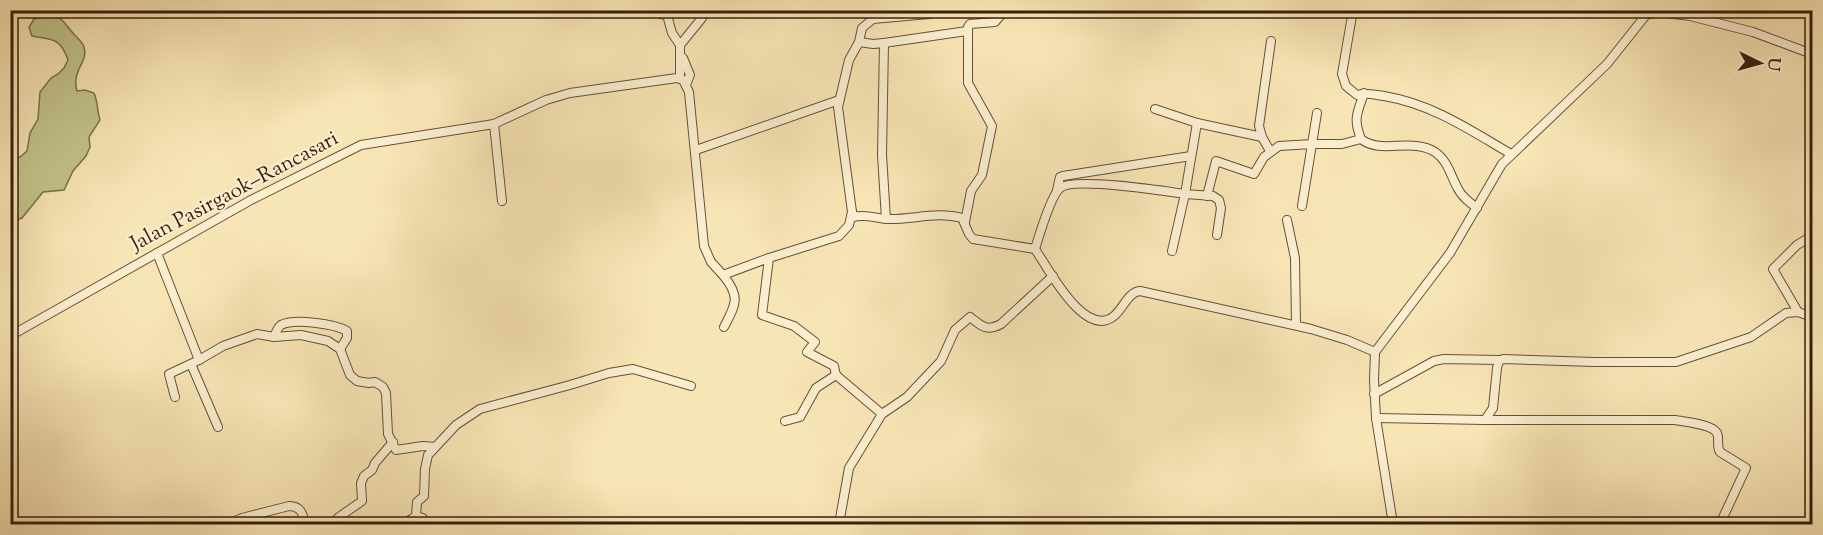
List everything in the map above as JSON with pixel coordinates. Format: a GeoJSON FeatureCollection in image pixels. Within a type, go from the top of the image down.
{"type":"FeatureCollection","features":[{"type":"Feature","properties":{"kind":"street"},"geometry":{"type":"LineString","coordinates":[[680,49],[702,18],[704,10]]}},
{"type":"Feature","properties":{"kind":"street"},"geometry":{"type":"LineString","coordinates":[[935,10],[929,14],[873,19],[862,28],[859,42],[849,60],[839,100],[839,125],[854,217],[886,219],[945,215],[960,217],[973,239],[1035,249],[1061,288],[1086,316],[1099,321],[1112,318],[1133,292],[1140,291],[1296,325],[1338,337],[1375,352]]}},
{"type":"Feature","properties":{"kind":"street"},"geometry":{"type":"LineString","coordinates":[[965,222],[971,191],[982,175],[992,126],[968,83],[967,32],[969,25],[995,22],[1005,10]]}},
{"type":"Feature","properties":{"kind":"street"},"geometry":{"type":"LineString","coordinates":[[1353,10],[1343,78],[1348,89],[1357,94],[1401,99],[1427,108],[1511,154]]}},
{"type":"Feature","properties":{"kind":"street"},"geometry":{"type":"LineString","coordinates":[[1393,525],[1376,418],[1375,352],[1450,253],[1502,164],[1607,64],[1647,13],[1690,16],[1753,32],[1812,54]]}},
{"type":"Feature","properties":{"kind":"street"},"geometry":{"type":"LineString","coordinates":[[660,14],[667,15],[680,49],[684,82],[691,100],[697,190],[704,246],[711,262],[731,285],[735,299],[734,309],[724,327]]}},
{"type":"Feature","properties":{"kind":"street"},"geometry":{"type":"LineString","coordinates":[[859,42],[884,43],[967,32]]}},
{"type":"Feature","properties":{"kind":"street"},"geometry":{"type":"LineString","coordinates":[[1270,151],[1262,137],[1259,121],[1271,41]]}},
{"type":"Feature","properties":{"kind":"street"},"geometry":{"type":"LineString","coordinates":[[884,43],[882,155],[886,219]]}},
{"type":"Feature","properties":{"kind":"street","name":"Jalan Pasirgaok–Rancasari"},"geometry":{"type":"LineString","coordinates":[[10,336],[251,200],[361,145],[494,124],[546,100],[570,93],[684,82]]}},
{"type":"Feature","properties":{"kind":"street"},"geometry":{"type":"LineString","coordinates":[[1361,139],[1356,120],[1364,93]]}},
{"type":"Feature","properties":{"kind":"street"},"geometry":{"type":"LineString","coordinates":[[696,150],[839,100]]}},
{"type":"Feature","properties":{"kind":"street"},"geometry":{"type":"LineString","coordinates":[[1155,109],[1197,123],[1262,137]]}},
{"type":"Feature","properties":{"kind":"street"},"geometry":{"type":"LineString","coordinates":[[1302,206],[1317,113]]}},
{"type":"Feature","properties":{"kind":"street"},"geometry":{"type":"LineString","coordinates":[[1172,251],[1185,194],[1197,123]]}},
{"type":"Feature","properties":{"kind":"street"},"geometry":{"type":"LineString","coordinates":[[494,124],[502,201]]}},
{"type":"Feature","properties":{"kind":"street"},"geometry":{"type":"LineString","coordinates":[[1206,196],[1216,161],[1254,174],[1261,160],[1270,151],[1283,144],[1342,144],[1361,139],[1377,146],[1415,145],[1433,150],[1443,159],[1464,198],[1477,208]]}},
{"type":"Feature","properties":{"kind":"street"},"geometry":{"type":"LineString","coordinates":[[1035,249],[1060,177],[1191,156]]}},
{"type":"Feature","properties":{"kind":"street"},"geometry":{"type":"LineString","coordinates":[[1057,190],[1067,184],[1100,184],[1216,198],[1221,204],[1217,235]]}},
{"type":"Feature","properties":{"kind":"street"},"geometry":{"type":"LineString","coordinates":[[723,274],[839,236],[849,225],[852,212]]}},
{"type":"Feature","properties":{"kind":"street"},"geometry":{"type":"LineString","coordinates":[[1287,220],[1295,258],[1296,325]]}},
{"type":"Feature","properties":{"kind":"street"},"geometry":{"type":"LineString","coordinates":[[1798,312],[1773,268],[1797,245],[1812,236]]}},
{"type":"Feature","properties":{"kind":"street"},"geometry":{"type":"LineString","coordinates":[[157,253],[218,427]]}},
{"type":"Feature","properties":{"kind":"street"},"geometry":{"type":"LineString","coordinates":[[769,258],[762,315],[795,326],[815,342],[807,352],[834,366],[836,375],[882,414]]}},
{"type":"Feature","properties":{"kind":"street"},"geometry":{"type":"LineString","coordinates":[[840,525],[849,468],[882,414],[907,397],[941,361],[955,330],[970,317],[984,327],[992,329],[1001,324],[1053,276]]}},
{"type":"Feature","properties":{"kind":"street"},"geometry":{"type":"LineString","coordinates":[[1374,393],[1439,359],[1500,360],[1508,358],[1594,362],[1676,362],[1751,337],[1782,315],[1798,312],[1812,317]]}},
{"type":"Feature","properties":{"kind":"street"},"geometry":{"type":"LineString","coordinates":[[274,337],[278,328],[285,324],[302,322],[330,325],[347,331],[347,338],[340,349]]}},
{"type":"Feature","properties":{"kind":"street"},"geometry":{"type":"LineString","coordinates":[[175,397],[169,374],[223,346],[255,335],[274,337],[301,335],[333,343],[340,349],[350,375],[362,382],[375,382],[383,387],[387,393],[388,434],[396,450],[423,446],[435,447]]}},
{"type":"Feature","properties":{"kind":"street"},"geometry":{"type":"LineString","coordinates":[[1485,420],[1493,408],[1497,368],[1500,360]]}},
{"type":"Feature","properties":{"kind":"street"},"geometry":{"type":"LineString","coordinates":[[404,525],[416,516],[417,502],[424,496],[426,460],[456,425],[480,409],[570,386],[609,373],[633,369],[691,386]]}},
{"type":"Feature","properties":{"kind":"street"},"geometry":{"type":"LineString","coordinates":[[785,421],[801,417],[816,388],[836,375]]}},
{"type":"Feature","properties":{"kind":"street"},"geometry":{"type":"LineString","coordinates":[[1376,418],[1675,420],[1706,426],[1716,430],[1720,452],[1746,468],[1720,525]]}},
{"type":"Feature","properties":{"kind":"street"},"geometry":{"type":"LineString","coordinates":[[332,525],[339,517],[362,501],[361,483],[364,476],[372,470],[375,463],[393,442]]}},
{"type":"Feature","properties":{"kind":"street"},"geometry":{"type":"LineString","coordinates":[[228,525],[242,518],[289,506],[296,506],[300,510],[305,525]]}},
{"type":"Feature","properties":{"kind":"street"},"geometry":{"type":"LineString","coordinates":[[416,516],[423,518],[424,525]]}},
{"type":"Feature","properties":{"kind":"green space"},"geometry":{"type":"Polygon","coordinates":[[[60,18],[83,45],[85,52],[76,77],[77,91],[85,90],[94,93],[100,120],[89,137],[90,147],[86,156],[73,171],[64,190],[43,192],[22,218],[11,222],[11,157],[20,157],[27,151],[30,133],[38,119],[40,92],[51,78],[64,68],[68,60],[58,43],[32,36],[29,27],[34,19],[60,18]]]}}]}
